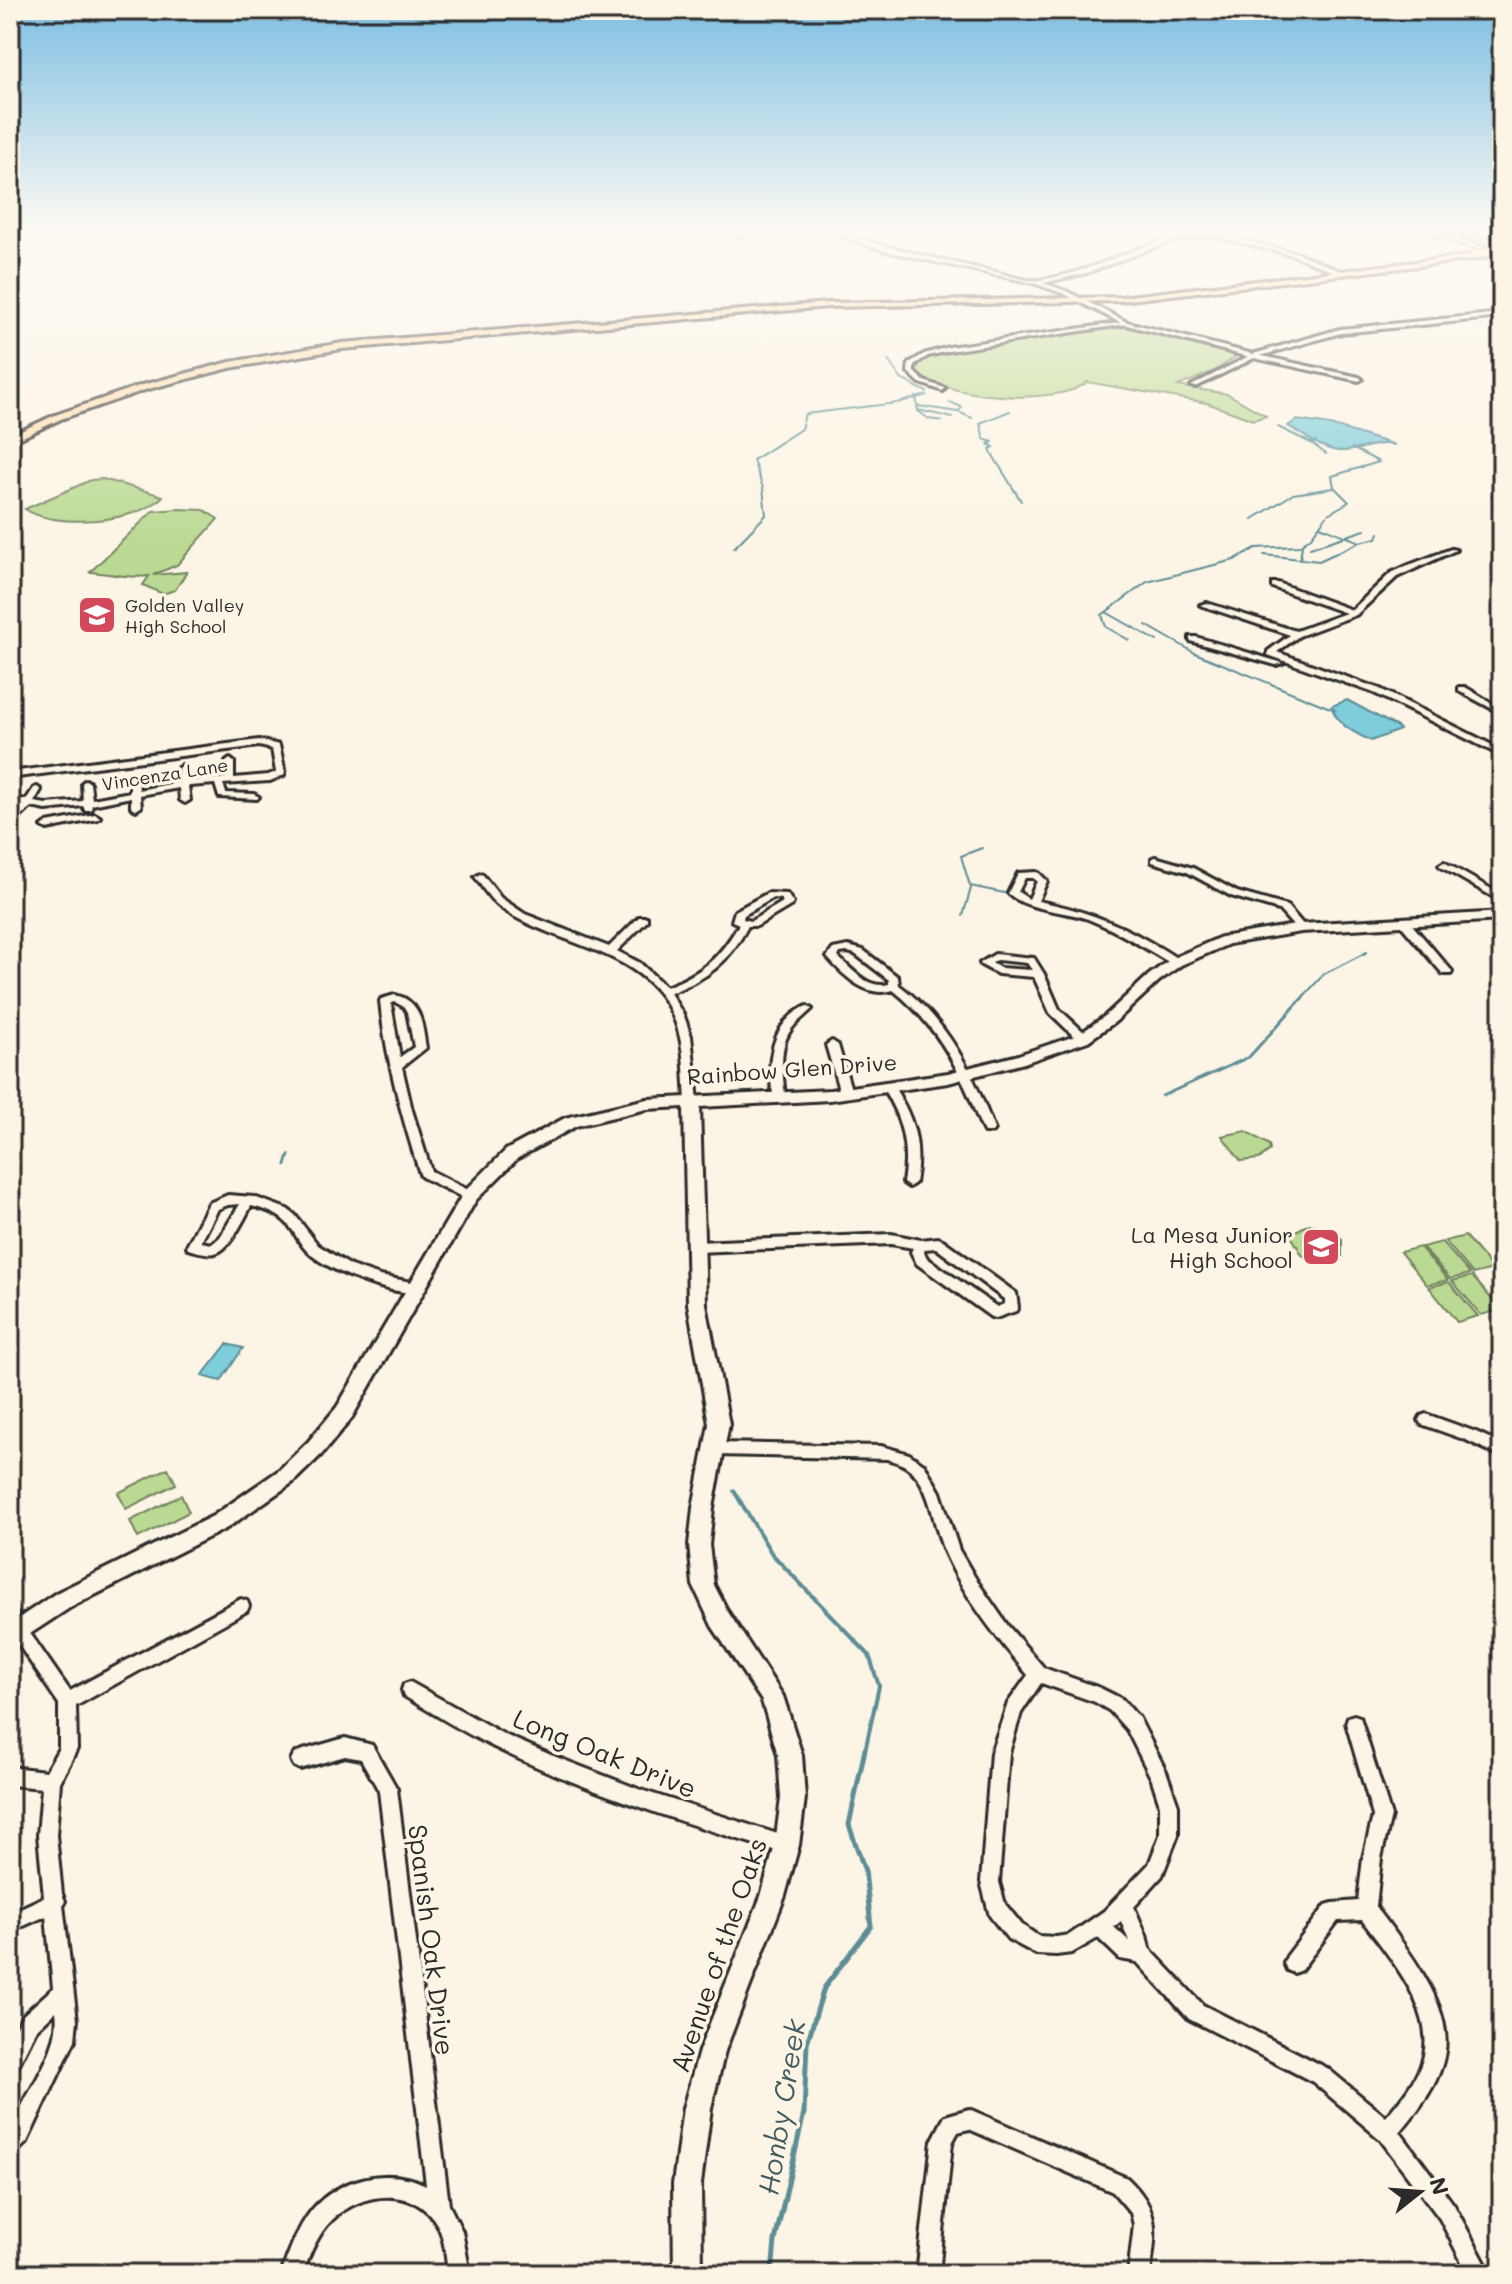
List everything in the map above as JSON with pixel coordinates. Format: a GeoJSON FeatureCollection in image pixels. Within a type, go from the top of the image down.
{"type":"FeatureCollection","features":[{"type":"Feature","properties":{"kind":"main road"},"geometry":{"type":"LineString","coordinates":[[10,440],[58,417],[145,387],[230,365],[342,346],[442,338]]}},
{"type":"Feature","properties":{"kind":"main road"},"geometry":{"type":"LineString","coordinates":[[10,449],[68,419],[154,388],[237,367],[324,351],[477,338]]}},
{"type":"Feature","properties":{"kind":"street"},"geometry":{"type":"LineString","coordinates":[[943,389],[916,379],[911,372],[911,364],[926,355],[960,347],[1025,338]]}},
{"type":"Feature","properties":{"kind":"street"},"geometry":{"type":"LineString","coordinates":[[1182,338],[1359,379]]}},
{"type":"Feature","properties":{"kind":"street"},"geometry":{"type":"LineString","coordinates":[[1194,386],[1253,356],[1317,338]]}},
{"type":"Feature","properties":{"kind":"street"},"geometry":{"type":"LineString","coordinates":[[1268,655],[1296,634],[1353,613],[1394,575],[1453,550]]}},
{"type":"Feature","properties":{"kind":"street"},"geometry":{"type":"LineString","coordinates":[[1275,585],[1353,613]]}},
{"type":"Feature","properties":{"kind":"street"},"geometry":{"type":"LineString","coordinates":[[1204,605],[1296,634]]}},
{"type":"Feature","properties":{"kind":"street"},"geometry":{"type":"LineString","coordinates":[[1185,631],[1260,650],[1268,655]]}},
{"type":"Feature","properties":{"kind":"street"},"geometry":{"type":"LineString","coordinates":[[1193,639],[1268,655],[1377,691],[1502,753]]}},
{"type":"Feature","properties":{"kind":"street"},"geometry":{"type":"LineString","coordinates":[[1462,689],[1502,712]]}},
{"type":"Feature","properties":{"kind":"street","name":"Vincenza Lane"},"geometry":{"type":"LineString","coordinates":[[10,775],[259,743],[279,750],[281,773],[270,778],[184,784],[88,802],[28,805],[10,800]]}},
{"type":"Feature","properties":{"kind":"street"},"geometry":{"type":"LineString","coordinates":[[230,762],[230,779]]}},
{"type":"Feature","properties":{"kind":"street"},"geometry":{"type":"LineString","coordinates":[[182,768],[185,800]]}},
{"type":"Feature","properties":{"kind":"street"},"geometry":{"type":"LineString","coordinates":[[134,777],[136,807]]}},
{"type":"Feature","properties":{"kind":"street"},"geometry":{"type":"LineString","coordinates":[[218,780],[222,795],[254,797]]}},
{"type":"Feature","properties":{"kind":"street"},"geometry":{"type":"LineString","coordinates":[[47,826],[91,818],[86,783]]}},
{"type":"Feature","properties":{"kind":"street"},"geometry":{"type":"LineString","coordinates":[[11,821],[28,805],[37,790]]}},
{"type":"Feature","properties":{"kind":"street"},"geometry":{"type":"LineString","coordinates":[[1155,860],[1190,870],[1234,894],[1283,908],[1301,928]]}},
{"type":"Feature","properties":{"kind":"street"},"geometry":{"type":"LineString","coordinates":[[1444,865],[1502,899]]}},
{"type":"Feature","properties":{"kind":"street","name":"Avenue of the Oaks"},"geometry":{"type":"LineString","coordinates":[[480,877],[488,894],[504,909],[630,960],[664,991],[680,1016],[685,1035],[692,1101],[697,1304],[717,1405],[716,1449],[699,1545],[704,1585],[720,1619],[772,1696],[790,1755],[793,1798],[787,1845],[773,1896],[712,2051],[697,2108],[687,2184],[688,2274]]}},
{"type":"Feature","properties":{"kind":"street"},"geometry":{"type":"LineString","coordinates":[[1033,902],[1084,913],[1111,923],[1176,962]]}},
{"type":"Feature","properties":{"kind":"street","name":"Rainbow Glen Drive"},"geometry":{"type":"LineString","coordinates":[[13,1628],[70,1597],[200,1536],[283,1481],[322,1442],[344,1413],[470,1196],[512,1154],[571,1122],[647,1104],[846,1093],[968,1073],[1052,1051],[1083,1038],[1176,962],[1226,940],[1301,928],[1502,916]]}},
{"type":"Feature","properties":{"kind":"street"},"geometry":{"type":"LineString","coordinates":[[611,951],[643,919]]}},
{"type":"Feature","properties":{"kind":"street"},"geometry":{"type":"LineString","coordinates":[[1404,922],[1447,972]]}},
{"type":"Feature","properties":{"kind":"street"},"geometry":{"type":"LineString","coordinates":[[664,991],[701,977],[723,961],[744,924]]}},
{"type":"Feature","properties":{"kind":"street"},"geometry":{"type":"LineString","coordinates":[[848,949],[859,952],[894,979],[894,986],[886,991],[870,988],[832,957],[833,954],[848,949]]}},
{"type":"Feature","properties":{"kind":"street"},"geometry":{"type":"LineString","coordinates":[[1039,974],[1054,1011],[1083,1038]]}},
{"type":"Feature","properties":{"kind":"street"},"geometry":{"type":"LineString","coordinates":[[894,986],[916,1003],[968,1073],[988,1129]]}},
{"type":"Feature","properties":{"kind":"street"},"geometry":{"type":"LineString","coordinates":[[398,1064],[420,1048],[411,1008],[405,1000],[395,997],[385,1001],[384,1011],[412,1136],[426,1174],[470,1196]]}},
{"type":"Feature","properties":{"kind":"street"},"geometry":{"type":"LineString","coordinates":[[779,1097],[776,1042],[792,1020],[807,1009]]}},
{"type":"Feature","properties":{"kind":"street"},"geometry":{"type":"LineString","coordinates":[[832,1045],[846,1093]]}},
{"type":"Feature","properties":{"kind":"street"},"geometry":{"type":"LineString","coordinates":[[888,1087],[908,1123],[913,1142],[909,1183]]}},
{"type":"Feature","properties":{"kind":"street"},"geometry":{"type":"LineString","coordinates":[[248,1201],[225,1240],[214,1249],[193,1246],[195,1236],[213,1206],[224,1199],[248,1201],[279,1207],[296,1222],[308,1243],[335,1265],[365,1278],[417,1288]]}},
{"type":"Feature","properties":{"kind":"street"},"geometry":{"type":"LineString","coordinates":[[697,1247],[891,1239],[921,1245],[932,1242],[943,1245],[1011,1297],[1011,1307],[996,1313],[922,1261],[917,1252],[921,1245]]}},
{"type":"Feature","properties":{"kind":"street"},"geometry":{"type":"LineString","coordinates":[[1426,1420],[1502,1451]]}},
{"type":"Feature","properties":{"kind":"street"},"geometry":{"type":"LineString","coordinates":[[716,1449],[881,1452],[900,1455],[914,1463],[924,1475],[952,1553],[998,1629],[1038,1674],[1100,1696],[1116,1705],[1133,1724],[1160,1777],[1169,1805],[1169,1835],[1156,1870],[1123,1905],[1072,1944],[1036,1945],[1015,1932],[997,1909],[990,1882],[1000,1753],[1014,1709],[1038,1674]]}},
{"type":"Feature","properties":{"kind":"street"},"geometry":{"type":"LineString","coordinates":[[67,1702],[241,1606]]}},
{"type":"Feature","properties":{"kind":"street"},"geometry":{"type":"LineString","coordinates":[[10,2145],[20,2135],[65,2040],[67,2020],[47,1835],[51,1780],[68,1749],[67,1702],[13,1628]]}},
{"type":"Feature","properties":{"kind":"street","name":"Long Oak Drive"},"geometry":{"type":"LineString","coordinates":[[410,1690],[443,1712],[592,1781],[659,1807],[787,1845]]}},
{"type":"Feature","properties":{"kind":"street"},"geometry":{"type":"LineString","coordinates":[[1354,1723],[1382,1816],[1372,1858],[1366,1910],[1432,2012],[1436,2051],[1419,2093],[1387,2132]]}},
{"type":"Feature","properties":{"kind":"street","name":"Spanish Oak Drive"},"geometry":{"type":"LineString","coordinates":[[300,1760],[345,1747],[366,1751],[388,1789],[439,2209]]}},
{"type":"Feature","properties":{"kind":"street"},"geometry":{"type":"LineString","coordinates":[[10,1776],[51,1780]]}},
{"type":"Feature","properties":{"kind":"street"},"geometry":{"type":"LineString","coordinates":[[10,1923],[56,1901]]}},
{"type":"Feature","properties":{"kind":"street"},"geometry":{"type":"LineString","coordinates":[[1123,1905],[1137,1935],[1141,1953],[1196,2012],[1320,2075],[1387,2132],[1447,2212],[1480,2274]]}},
{"type":"Feature","properties":{"kind":"street"},"geometry":{"type":"LineString","coordinates":[[1294,1963],[1333,1912],[1366,1910]]}},
{"type":"Feature","properties":{"kind":"street"},"geometry":{"type":"LineString","coordinates":[[1099,1926],[1127,1952],[1141,1953]]}},
{"type":"Feature","properties":{"kind":"street"},"geometry":{"type":"LineString","coordinates":[[10,2061],[29,2023],[63,1992]]}},
{"type":"Feature","properties":{"kind":"street"},"geometry":{"type":"LineString","coordinates":[[928,2274],[942,2141],[952,2123],[969,2119],[1120,2185],[1137,2199],[1147,2220],[1139,2274]]}},
{"type":"Feature","properties":{"kind":"street"},"geometry":{"type":"LineString","coordinates":[[292,2274],[303,2242],[332,2206],[368,2187],[404,2184],[439,2209],[456,2246],[459,2274]]}},
{"type":"Feature","properties":{"kind":"green space"},"geometry":{"type":"Polygon","coordinates":[[[1051,338],[1167,338],[1237,356],[1216,370],[1178,386],[1228,394],[1266,416],[1253,420],[1207,403],[1087,382],[1073,390],[1052,395],[1027,397],[972,393],[948,388],[916,371],[921,361],[942,353],[1051,338]]]}},
{"type":"Feature","properties":{"kind":"green space"},"geometry":{"type":"Polygon","coordinates":[[[103,479],[163,496],[136,512],[96,520],[55,519],[25,509],[91,480],[103,479]]]}},
{"type":"Feature","properties":{"kind":"green space"},"geometry":{"type":"Polygon","coordinates":[[[204,510],[218,519],[177,565],[153,575],[187,572],[175,590],[163,594],[143,585],[149,576],[90,572],[153,511],[204,510]]]}},
{"type":"Feature","properties":{"kind":"green space"},"geometry":{"type":"Polygon","coordinates":[[[1246,1131],[1269,1145],[1270,1150],[1259,1159],[1241,1161],[1222,1136],[1246,1131]]]}},
{"type":"Feature","properties":{"kind":"green space"},"geometry":{"type":"Polygon","coordinates":[[[1309,1224],[1332,1231],[1342,1239],[1342,1256],[1321,1264],[1302,1255],[1290,1234],[1309,1224]]]}},
{"type":"Feature","properties":{"kind":"green space"},"geometry":{"type":"Polygon","coordinates":[[[1465,1236],[1493,1269],[1473,1274],[1445,1241],[1465,1236]]]}},
{"type":"Feature","properties":{"kind":"green space"},"geometry":{"type":"Polygon","coordinates":[[[1442,1242],[1470,1274],[1450,1279],[1422,1247],[1442,1242]]]}},
{"type":"Feature","properties":{"kind":"green space"},"geometry":{"type":"Polygon","coordinates":[[[1420,1247],[1448,1280],[1427,1285],[1400,1252],[1420,1247]]]}},
{"type":"Feature","properties":{"kind":"green space"},"geometry":{"type":"Polygon","coordinates":[[[1472,1276],[1501,1310],[1481,1315],[1452,1281],[1472,1276]]]}},
{"type":"Feature","properties":{"kind":"green space"},"geometry":{"type":"Polygon","coordinates":[[[1449,1282],[1478,1316],[1457,1322],[1429,1287],[1449,1282]]]}},
{"type":"Feature","properties":{"kind":"green space"},"geometry":{"type":"Polygon","coordinates":[[[168,1468],[176,1484],[126,1509],[118,1493],[168,1468]]]}},
{"type":"Feature","properties":{"kind":"green space"},"geometry":{"type":"Polygon","coordinates":[[[181,1495],[189,1512],[138,1538],[130,1521],[181,1495]]]}},
{"type":"Feature","properties":{"kind":"water"},"geometry":{"type":"Polygon","coordinates":[[[1297,420],[1330,425],[1395,445],[1378,444],[1335,450],[1288,426],[1297,420]]]}},
{"type":"Feature","properties":{"kind":"water"},"geometry":{"type":"Polygon","coordinates":[[[1347,700],[1400,730],[1371,741],[1359,735],[1341,723],[1334,712],[1332,706],[1347,700]]]}},
{"type":"Feature","properties":{"kind":"water"},"geometry":{"type":"Polygon","coordinates":[[[227,1344],[243,1348],[221,1381],[202,1376],[227,1344]]]}},
{"type":"Feature","properties":{"kind":"waterway"},"geometry":{"type":"LineString","coordinates":[[888,360],[901,379],[927,392]]}},
{"type":"Feature","properties":{"kind":"waterway"},"geometry":{"type":"LineString","coordinates":[[916,398],[927,395]]}},
{"type":"Feature","properties":{"kind":"waterway"},"geometry":{"type":"LineString","coordinates":[[734,548],[766,515],[763,488],[753,460],[801,429],[805,414],[916,398]]}},
{"type":"Feature","properties":{"kind":"waterway"},"geometry":{"type":"LineString","coordinates":[[916,398],[918,411],[929,419],[942,421]]}},
{"type":"Feature","properties":{"kind":"waterway"},"geometry":{"type":"LineString","coordinates":[[949,402],[962,407],[958,412]]}},
{"type":"Feature","properties":{"kind":"waterway"},"geometry":{"type":"LineString","coordinates":[[918,406],[958,412]]}},
{"type":"Feature","properties":{"kind":"waterway"},"geometry":{"type":"LineString","coordinates":[[918,410],[953,418]]}},
{"type":"Feature","properties":{"kind":"waterway"},"geometry":{"type":"LineString","coordinates":[[1010,411],[980,423],[984,439],[993,442],[988,444],[994,447],[990,449],[992,454],[1021,501]]}},
{"type":"Feature","properties":{"kind":"waterway"},"geometry":{"type":"LineString","coordinates":[[958,412],[972,418]]}},
{"type":"Feature","properties":{"kind":"waterway"},"geometry":{"type":"LineString","coordinates":[[1278,427],[1311,443]]}},
{"type":"Feature","properties":{"kind":"waterway"},"geometry":{"type":"LineString","coordinates":[[1311,443],[1316,442]]}},
{"type":"Feature","properties":{"kind":"waterway"},"geometry":{"type":"LineString","coordinates":[[1311,443],[1326,454]]}},
{"type":"Feature","properties":{"kind":"waterway"},"geometry":{"type":"LineString","coordinates":[[1106,612],[1147,582],[1234,560],[1256,548],[1299,546],[1311,537],[1328,514],[1349,502],[1334,487],[1332,476],[1379,462],[1352,448]]}},
{"type":"Feature","properties":{"kind":"waterway"},"geometry":{"type":"LineString","coordinates":[[1253,519],[1293,494],[1334,488]]}},
{"type":"Feature","properties":{"kind":"waterway"},"geometry":{"type":"LineString","coordinates":[[1320,526],[1346,536]]}},
{"type":"Feature","properties":{"kind":"waterway"},"geometry":{"type":"LineString","coordinates":[[1346,536],[1365,530]]}},
{"type":"Feature","properties":{"kind":"waterway"},"geometry":{"type":"LineString","coordinates":[[1360,542],[1377,538],[1379,533]]}},
{"type":"Feature","properties":{"kind":"waterway"},"geometry":{"type":"LineString","coordinates":[[1310,548],[1346,536]]}},
{"type":"Feature","properties":{"kind":"waterway"},"geometry":{"type":"LineString","coordinates":[[1346,536],[1360,542]]}},
{"type":"Feature","properties":{"kind":"waterway"},"geometry":{"type":"LineString","coordinates":[[1300,559],[1319,561],[1360,542]]}},
{"type":"Feature","properties":{"kind":"waterway"},"geometry":{"type":"LineString","coordinates":[[1300,559],[1302,545]]}},
{"type":"Feature","properties":{"kind":"waterway"},"geometry":{"type":"LineString","coordinates":[[1264,555],[1300,559]]}},
{"type":"Feature","properties":{"kind":"waterway"},"geometry":{"type":"LineString","coordinates":[[1106,612],[1157,641]]}},
{"type":"Feature","properties":{"kind":"waterway"},"geometry":{"type":"LineString","coordinates":[[1106,612],[1102,615],[1106,627],[1129,640]]}},
{"type":"Feature","properties":{"kind":"waterway"},"geometry":{"type":"LineString","coordinates":[[1146,625],[1195,653],[1335,710]]}},
{"type":"Feature","properties":{"kind":"waterway"},"geometry":{"type":"LineString","coordinates":[[982,848],[961,856],[970,886],[1014,895]]}},
{"type":"Feature","properties":{"kind":"waterway"},"geometry":{"type":"LineString","coordinates":[[963,916],[971,888]]}},
{"type":"Feature","properties":{"kind":"waterway"},"geometry":{"type":"LineString","coordinates":[[1304,996],[1324,974],[1367,952]]}},
{"type":"Feature","properties":{"kind":"waterway"},"geometry":{"type":"LineString","coordinates":[[1162,1096],[1249,1057],[1306,994]]}},
{"type":"Feature","properties":{"kind":"waterway","name":"Honby Creek"},"geometry":{"type":"LineString","coordinates":[[286,1165],[289,1155]]}},
{"type":"Feature","properties":{"kind":"waterway","name":"Honby Creek"},"geometry":{"type":"LineString","coordinates":[[734,1491],[772,1554],[869,1655],[879,1686],[865,1751]]}},
{"type":"Feature","properties":{"kind":"waterway","name":"Honby Creek"},"geometry":{"type":"LineString","coordinates":[[772,2274],[775,2241],[804,2113],[807,2043],[824,1988],[871,1926],[865,1871],[849,1825],[865,1749]]}},
{"type":"Feature","properties":{"kind":"place","name":"Golden Valley High School"},"geometry":{"type":"Point","coordinates":[97,615]}},
{"type":"Feature","properties":{"kind":"place","name":"La Mesa Junior High School"},"geometry":{"type":"Point","coordinates":[1321,1247]}}]}
